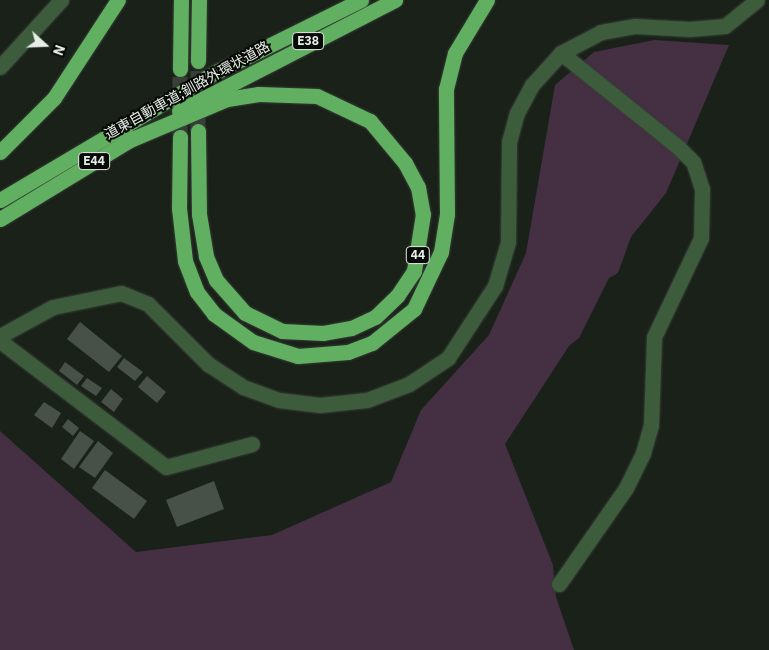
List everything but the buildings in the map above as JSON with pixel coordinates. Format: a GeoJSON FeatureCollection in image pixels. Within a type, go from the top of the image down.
{"type":"FeatureCollection","features":[{"type":"Feature","properties":{"kind":"highway"},"geometry":{"type":"LineString","coordinates":[[0,152],[69,78],[118,0]]}},
{"type":"Feature","properties":{"kind":"highway"},"geometry":{"type":"LineString","coordinates":[[180,69],[181,0]]}},
{"type":"Feature","properties":{"kind":"highway"},"geometry":{"type":"LineString","coordinates":[[198,61],[199,0]]}},
{"type":"Feature","properties":{"kind":"highway","name":"道東自動車道;釧路外環状道路"},"geometry":{"type":"LineString","coordinates":[[0,200],[188,88],[361,0]]}},
{"type":"Feature","properties":{"kind":"highway","name":"道東自動車道;釧路外環状道路"},"geometry":{"type":"LineString","coordinates":[[0,219],[189,105],[395,0]]}},
{"type":"Feature","properties":{"kind":"highway"},"geometry":{"type":"LineString","coordinates":[[180,136],[179,208],[185,261],[197,292],[214,314],[253,342],[298,356],[348,352],[372,343],[414,309],[441,252],[447,214],[446,89],[455,53],[487,0]]}},
{"type":"Feature","properties":{"kind":"highway","name":"44"},"geometry":{"type":"LineString","coordinates":[[125,142],[227,99],[258,94],[317,96],[370,121],[405,163],[418,187],[423,214],[414,271],[397,296],[376,317],[351,328],[323,333],[282,331],[245,313],[216,280],[206,256],[199,214],[198,131]]}},
{"type":"Feature","properties":{"kind":"street"},"geometry":{"type":"LineString","coordinates":[[0,67],[61,0]]}},
{"type":"Feature","properties":{"kind":"street"},"geometry":{"type":"LineString","coordinates":[[0,336],[53,306],[121,293],[148,304],[208,364],[243,387],[279,400],[320,405],[367,400],[409,384],[448,358],[495,286],[508,242],[510,142],[517,113],[532,85],[561,53],[601,32],[627,27],[725,26],[757,0]]}},
{"type":"Feature","properties":{"kind":"street"},"geometry":{"type":"LineString","coordinates":[[559,584],[626,488],[643,453],[650,425],[654,337],[701,238],[702,189],[693,162],[678,147],[561,53]]}},
{"type":"Feature","properties":{"kind":"street"},"geometry":{"type":"LineString","coordinates":[[0,341],[166,467],[252,444]]}},
{"type":"Feature","properties":{"kind":"shaded area"},"geometry":{"type":"Polygon","coordinates":[[[654,40],[729,45],[666,193],[631,237],[618,273],[609,278],[579,338],[569,346],[505,444],[553,565],[556,597],[574,650],[0,650],[0,431],[136,552],[272,535],[391,482],[421,410],[489,335],[526,253],[555,85],[594,52],[654,40]]]}},
{"type":"Feature","properties":{"kind":"tunnel"},"geometry":{"type":"LineString","coordinates":[[198,61],[198,131]]}},
{"type":"Feature","properties":{"kind":"tunnel"},"geometry":{"type":"LineString","coordinates":[[180,69],[180,137]]}}]}
